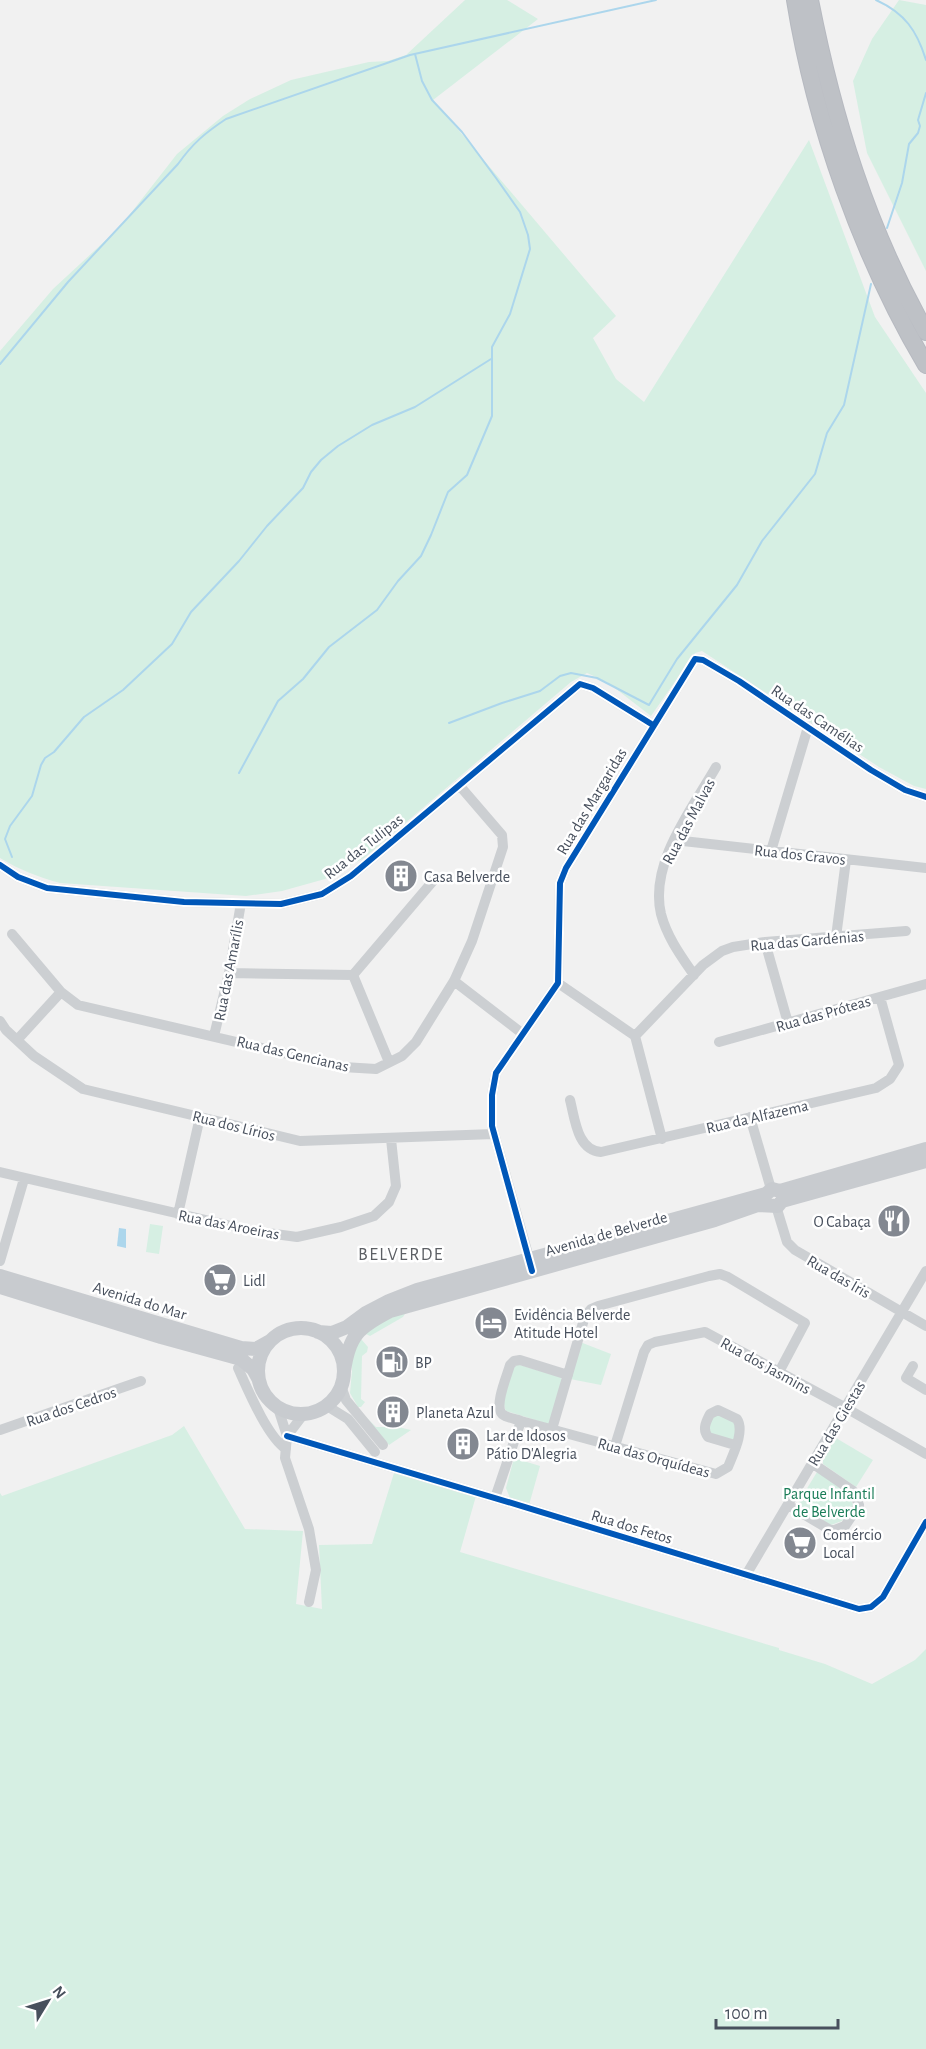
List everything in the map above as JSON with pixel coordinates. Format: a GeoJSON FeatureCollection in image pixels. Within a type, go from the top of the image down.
{"type":"FeatureCollection","features":[{"type":"Feature","properties":{"kind":"highway"},"geometry":{"type":"LineString","coordinates":[[795,0],[815,96],[839,172],[873,261],[926,365]]}},
{"type":"Feature","properties":{"kind":"highway"},"geometry":{"type":"LineString","coordinates":[[810,0],[822,63],[844,143],[870,214],[898,278],[926,332]]}},
{"type":"Feature","properties":{"kind":"main road","name":"Avenida de Belverde"},"geometry":{"type":"LineString","coordinates":[[318,1332],[332,1333],[347,1327],[381,1305],[417,1290],[715,1220],[774,1198],[926,1149]]}},
{"type":"Feature","properties":{"kind":"main road","name":"Avenida de Belverde"},"geometry":{"type":"LineString","coordinates":[[774,1198],[926,1161]]}},
{"type":"Feature","properties":{"kind":"main road","name":"Avenida de Belverde"},"geometry":{"type":"LineString","coordinates":[[344,1371],[347,1349],[357,1332],[372,1320],[390,1311],[531,1265]]}},
{"type":"Feature","properties":{"kind":"main road","name":"Avenida do Mar"},"geometry":{"type":"LineString","coordinates":[[0,1276],[241,1348],[256,1348],[270,1341]]}},
{"type":"Feature","properties":{"kind":"main road","name":"Avenida do Mar"},"geometry":{"type":"LineString","coordinates":[[0,1287],[241,1359],[253,1369],[259,1380]]}},
{"type":"Feature","properties":{"kind":"main road"},"geometry":{"type":"LineString","coordinates":[[301,1328],[318,1332],[336,1347],[342,1359],[344,1371],[336,1397],[316,1412],[290,1413],[278,1408],[262,1391],[259,1380],[260,1360],[270,1341],[292,1329],[301,1328]]}},
{"type":"Feature","properties":{"kind":"street","name":"Rua das Margaridas"},"geometry":{"type":"LineString","coordinates":[[558,983],[560,883],[566,868],[695,659]]}},
{"type":"Feature","properties":{"kind":"street","name":"Rua das Camélias"},"geometry":{"type":"LineString","coordinates":[[695,659],[702,660],[730,676],[871,770],[905,790],[926,797]]}},
{"type":"Feature","properties":{"kind":"street","name":"Rua das Tulipas"},"geometry":{"type":"LineString","coordinates":[[0,865],[18,877],[47,888],[184,902],[281,904],[322,894],[351,876],[580,684],[593,688],[653,725]]}},
{"type":"Feature","properties":{"kind":"street"},"geometry":{"type":"LineString","coordinates":[[771,851],[808,727]]}},
{"type":"Feature","properties":{"kind":"street","name":"Rua das Malvas"},"geometry":{"type":"LineString","coordinates":[[694,975],[672,944],[661,914],[662,867],[674,840],[716,767]]}},
{"type":"Feature","properties":{"kind":"street","name":"Rua das Gencianas"},"geometry":{"type":"LineString","coordinates":[[12,934],[61,992],[78,1005],[343,1066],[376,1069],[402,1056],[416,1042],[454,981],[472,941],[503,847],[502,836],[459,785]]}},
{"type":"Feature","properties":{"kind":"street","name":"Rua dos Cravos"},"geometry":{"type":"LineString","coordinates":[[674,840],[926,868]]}},
{"type":"Feature","properties":{"kind":"street"},"geometry":{"type":"LineString","coordinates":[[836,937],[846,860]]}},
{"type":"Feature","properties":{"kind":"street"},"geometry":{"type":"LineString","coordinates":[[353,975],[433,881]]}},
{"type":"Feature","properties":{"kind":"street","name":"Rua das Amarílis"},"geometry":{"type":"LineString","coordinates":[[214,1036],[229,973],[241,903]]}},
{"type":"Feature","properties":{"kind":"street","name":"Rua das Gardénias"},"geometry":{"type":"LineString","coordinates":[[635,1036],[704,965],[722,951],[765,942],[906,931]]}},
{"type":"Feature","properties":{"kind":"street"},"geometry":{"type":"LineString","coordinates":[[765,942],[788,1023]]}},
{"type":"Feature","properties":{"kind":"street"},"geometry":{"type":"LineString","coordinates":[[229,973],[353,975]]}},
{"type":"Feature","properties":{"kind":"street"},"geometry":{"type":"LineString","coordinates":[[353,975],[389,1062]]}},
{"type":"Feature","properties":{"kind":"street"},"geometry":{"type":"LineString","coordinates":[[454,981],[523,1034]]}},
{"type":"Feature","properties":{"kind":"street"},"geometry":{"type":"LineString","coordinates":[[531,1265],[492,1126],[492,1095],[496,1073],[558,983],[635,1036],[662,1139]]}},
{"type":"Feature","properties":{"kind":"street","name":"Rua das Próteas"},"geometry":{"type":"LineString","coordinates":[[719,1042],[926,984]]}},
{"type":"Feature","properties":{"kind":"street"},"geometry":{"type":"LineString","coordinates":[[17,1040],[61,992]]}},
{"type":"Feature","properties":{"kind":"street","name":"Rua da Alfazema"},"geometry":{"type":"LineString","coordinates":[[570,1100],[583,1144],[592,1151],[601,1152],[876,1088],[890,1079],[899,1065],[880,997]]}},
{"type":"Feature","properties":{"kind":"street","name":"Rua dos Lírios"},"geometry":{"type":"LineString","coordinates":[[0,1021],[34,1056],[83,1089],[300,1141],[494,1134]]}},
{"type":"Feature","properties":{"kind":"street"},"geometry":{"type":"LineString","coordinates":[[178,1214],[200,1117]]}},
{"type":"Feature","properties":{"kind":"street","name":"Rua das Íris"},"geometry":{"type":"LineString","coordinates":[[750,1117],[787,1242],[795,1250],[926,1326]]}},
{"type":"Feature","properties":{"kind":"street","name":"Rua das Aroeiras"},"geometry":{"type":"LineString","coordinates":[[0,1173],[253,1231],[297,1237],[341,1227],[374,1216],[390,1202],[396,1186],[391,1139]]}},
{"type":"Feature","properties":{"kind":"street"},"geometry":{"type":"LineString","coordinates":[[0,1261],[24,1179]]}},
{"type":"Feature","properties":{"kind":"street","name":"Rua das Giestas"},"geometry":{"type":"LineString","coordinates":[[746,1575],[926,1271]]}},
{"type":"Feature","properties":{"kind":"street"},"geometry":{"type":"LineString","coordinates":[[552,1429],[585,1316],[591,1309],[709,1276],[720,1274],[728,1277],[805,1323],[779,1372]]}},
{"type":"Feature","properties":{"kind":"street","name":"Rua dos Jasmins"},"geometry":{"type":"LineString","coordinates":[[615,1446],[648,1345],[705,1332],[846,1408]]}},
{"type":"Feature","properties":{"kind":"street"},"geometry":{"type":"LineString","coordinates":[[495,1498],[521,1421],[503,1414],[499,1407],[512,1363],[520,1360],[568,1375]]}},
{"type":"Feature","properties":{"kind":"street"},"geometry":{"type":"LineString","coordinates":[[913,1366],[906,1378],[926,1389]]}},
{"type":"Feature","properties":{"kind":"street"},"geometry":{"type":"LineString","coordinates":[[238,1368],[253,1401],[278,1444],[286,1449]]}},
{"type":"Feature","properties":{"kind":"street","name":"Rua dos Cedros"},"geometry":{"type":"LineString","coordinates":[[0,1430],[141,1381]]}},
{"type":"Feature","properties":{"kind":"street"},"geometry":{"type":"LineString","coordinates":[[327,1406],[348,1419],[379,1449],[346,1400],[341,1386]]}},
{"type":"Feature","properties":{"kind":"street"},"geometry":{"type":"LineString","coordinates":[[278,1408],[287,1436],[285,1458],[309,1529],[316,1570],[309,1602]]}},
{"type":"Feature","properties":{"kind":"street"},"geometry":{"type":"LineString","coordinates":[[846,1408],[926,1454]]}},
{"type":"Feature","properties":{"kind":"street"},"geometry":{"type":"LineString","coordinates":[[287,1436],[303,1414]]}},
{"type":"Feature","properties":{"kind":"street","name":"Rua das Orquídeas"},"geometry":{"type":"LineString","coordinates":[[521,1421],[716,1474],[728,1467],[735,1445]]}},
{"type":"Feature","properties":{"kind":"street","name":"Rua dos Fetos"},"geometry":{"type":"LineString","coordinates":[[287,1436],[855,1609],[867,1608],[883,1598],[926,1522]]}},
{"type":"Feature","properties":{"kind":"street"},"geometry":{"type":"LineString","coordinates":[[788,1505],[832,1531],[845,1526],[859,1505],[853,1491],[812,1463]]}},
{"type":"Feature","properties":{"kind":"green space"},"geometry":{"type":"Polygon","coordinates":[[[465,0],[507,0],[538,19],[433,100],[616,316],[593,338],[616,379],[644,402],[809,140],[875,317],[926,393],[926,789],[914,786],[879,767],[702,651],[695,653],[651,716],[607,682],[587,673],[571,682],[364,858],[325,879],[282,891],[246,896],[60,883],[15,866],[0,858],[0,351],[53,289],[120,227],[177,154],[223,116],[250,99],[291,80],[369,62],[388,61],[406,55],[465,0]]]}},
{"type":"Feature","properties":{"kind":"green space"},"geometry":{"type":"Polygon","coordinates":[[[899,0],[926,5],[926,271],[867,153],[853,81],[872,39],[899,0]]]}},
{"type":"Feature","properties":{"kind":"green space"},"geometry":{"type":"Polygon","coordinates":[[[150,1224],[163,1226],[159,1254],[146,1252],[150,1224]]]}},
{"type":"Feature","properties":{"kind":"green space"},"geometry":{"type":"Polygon","coordinates":[[[406,1312],[403,1317],[370,1336],[364,1333],[374,1323],[406,1312]]]}},
{"type":"Feature","properties":{"kind":"green space"},"geometry":{"type":"Polygon","coordinates":[[[361,1339],[368,1347],[367,1352],[362,1356],[361,1399],[365,1402],[358,1407],[350,1393],[351,1354],[361,1339]]]}},
{"type":"Feature","properties":{"kind":"green space"},"geometry":{"type":"Polygon","coordinates":[[[580,1342],[611,1354],[601,1385],[570,1379],[580,1342]]]}},
{"type":"Feature","properties":{"kind":"green space"},"geometry":{"type":"Polygon","coordinates":[[[516,1365],[560,1377],[562,1380],[554,1417],[548,1424],[506,1411],[504,1400],[506,1387],[516,1365]]]}},
{"type":"Feature","properties":{"kind":"green space"},"geometry":{"type":"Polygon","coordinates":[[[714,1413],[737,1422],[735,1440],[710,1435],[707,1431],[714,1413]]]}},
{"type":"Feature","properties":{"kind":"green space"},"geometry":{"type":"Polygon","coordinates":[[[363,1414],[376,1427],[398,1427],[411,1430],[389,1445],[363,1414]]]}},
{"type":"Feature","properties":{"kind":"green space"},"geometry":{"type":"Polygon","coordinates":[[[184,1426],[245,1529],[303,1531],[296,1604],[322,1609],[319,1545],[372,1544],[394,1473],[476,1496],[460,1552],[779,1648],[779,1650],[825,1664],[872,1684],[915,1660],[926,1649],[926,2049],[0,2049],[0,1493],[2,1496],[172,1435],[184,1426]]]}},
{"type":"Feature","properties":{"kind":"green space"},"geometry":{"type":"Polygon","coordinates":[[[836,1438],[873,1460],[856,1487],[823,1464],[823,1457],[836,1438]]]}},
{"type":"Feature","properties":{"kind":"green space"},"geometry":{"type":"Polygon","coordinates":[[[514,1458],[540,1466],[529,1505],[510,1498],[506,1488],[514,1458]]]}},
{"type":"Feature","properties":{"kind":"green space","name":"Parque Infantil de Belverde"},"geometry":{"type":"Polygon","coordinates":[[[817,1472],[848,1492],[853,1505],[842,1521],[831,1525],[797,1505],[817,1472]]]}},
{"type":"Feature","properties":{"kind":"water"},"geometry":{"type":"Polygon","coordinates":[[[119,1228],[126,1229],[126,1248],[117,1246],[119,1228]]]}},
{"type":"Feature","properties":{"kind":"waterway"},"geometry":{"type":"LineString","coordinates":[[0,364],[68,282],[194,144],[226,119],[410,55],[656,0]]}},
{"type":"Feature","properties":{"kind":"waterway"},"geometry":{"type":"LineString","coordinates":[[876,0],[895,11],[908,24],[926,60]]}},
{"type":"Feature","properties":{"kind":"waterway"},"geometry":{"type":"LineString","coordinates":[[239,773],[278,701],[303,679],[329,647],[377,610],[398,581],[421,556],[448,492],[467,475],[492,416],[492,347],[510,314],[530,249],[528,235],[520,212],[496,178],[462,132],[432,100],[422,81],[415,54]]}},
{"type":"Feature","properties":{"kind":"waterway"},"geometry":{"type":"LineString","coordinates":[[887,228],[902,183],[909,144],[918,133],[920,126],[918,120],[926,93]]}},
{"type":"Feature","properties":{"kind":"waterway"},"geometry":{"type":"LineString","coordinates":[[449,723],[540,691],[560,676],[571,673],[597,678],[649,705],[677,659],[737,585],[762,541],[815,474],[827,433],[844,405],[871,284]]}},
{"type":"Feature","properties":{"kind":"waterway"},"geometry":{"type":"LineString","coordinates":[[12,857],[5,839],[10,826],[32,796],[45,758],[54,752],[84,717],[123,690],[172,644],[191,612],[303,488],[311,472],[321,460],[338,446],[372,425],[415,407],[491,359]]}},
{"type":"Feature","properties":{"kind":"cycle path"},"geometry":{"type":"LineString","coordinates":[[532,1271],[492,1126],[492,1095],[496,1073],[558,983],[560,883],[566,868],[695,659],[703,660],[739,681],[871,770],[905,790],[926,797]]}},
{"type":"Feature","properties":{"kind":"cycle path"},"geometry":{"type":"LineString","coordinates":[[0,865],[18,877],[47,888],[184,902],[281,904],[322,894],[351,876],[580,684],[593,688],[653,725]]}},
{"type":"Feature","properties":{"kind":"cycle path"},"geometry":{"type":"LineString","coordinates":[[287,1436],[859,1609],[871,1607],[883,1597],[926,1522]]}},
{"type":"Feature","properties":{"kind":"place","name":"Casa Belverde"},"geometry":{"type":"Point","coordinates":[401,876]}},
{"type":"Feature","properties":{"kind":"place","name":"O Cabaça"},"geometry":{"type":"Point","coordinates":[894,1221]}},
{"type":"Feature","properties":{"kind":"place","name":"Lidl"},"geometry":{"type":"Point","coordinates":[220,1280]}},
{"type":"Feature","properties":{"kind":"place","name":"Evidência Belverde Atitude Hotel"},"geometry":{"type":"Point","coordinates":[491,1323]}},
{"type":"Feature","properties":{"kind":"place","name":"BP"},"geometry":{"type":"Point","coordinates":[392,1362]}},
{"type":"Feature","properties":{"kind":"place","name":"Planeta Azul"},"geometry":{"type":"Point","coordinates":[393,1412]}},
{"type":"Feature","properties":{"kind":"place","name":"Lar de Idosos Pátio D'Alegria"},"geometry":{"type":"Point","coordinates":[463,1444]}},
{"type":"Feature","properties":{"kind":"place","name":"Comércio Local"},"geometry":{"type":"Point","coordinates":[800,1543]}},
{"type":"Feature","properties":{"kind":"district","name":"BELVERDE"},"geometry":{"type":"Point","coordinates":[401,1254]}}]}
